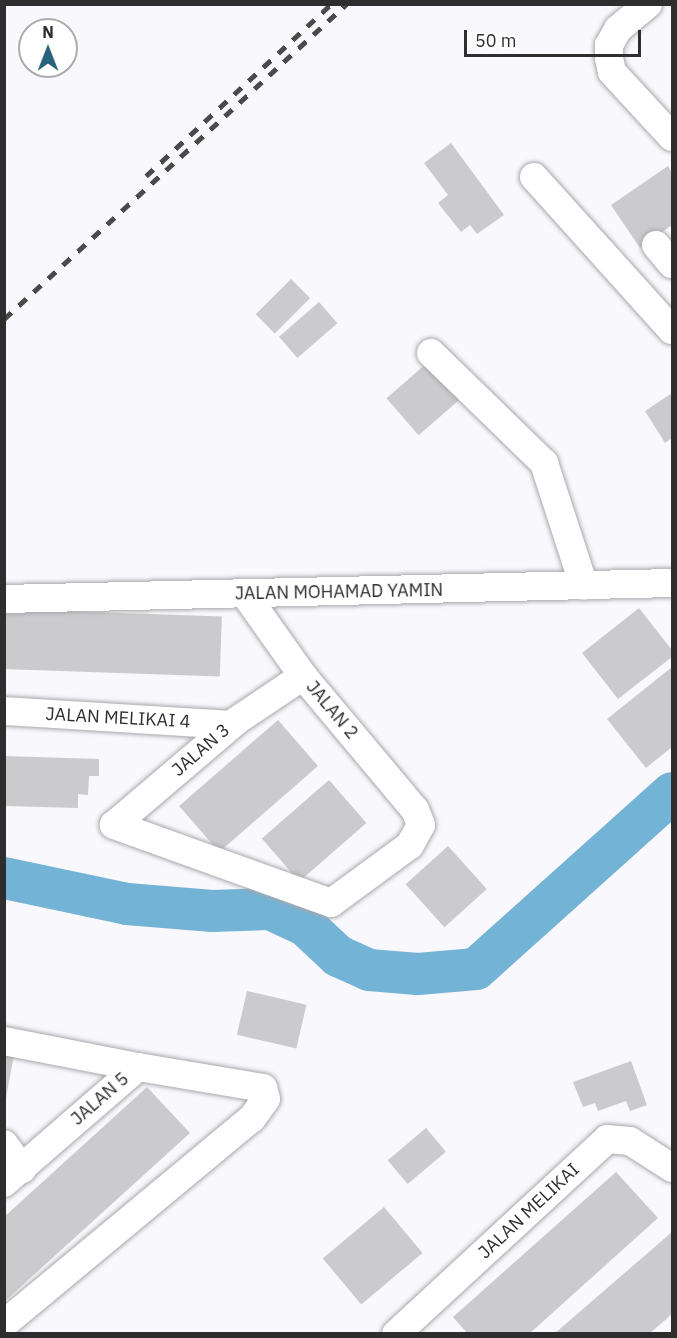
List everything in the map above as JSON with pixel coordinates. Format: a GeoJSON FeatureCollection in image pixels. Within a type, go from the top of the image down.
{"type":"FeatureCollection","features":[{"type":"Feature","properties":{"kind":"street"},"geometry":{"type":"LineString","coordinates":[[648,4],[618,28],[609,45],[609,58],[612,72],[672,137]]}},
{"type":"Feature","properties":{"kind":"street"},"geometry":{"type":"LineString","coordinates":[[534,177],[672,330]]}},
{"type":"Feature","properties":{"kind":"street"},"geometry":{"type":"LineString","coordinates":[[430,352],[544,463],[584,586]]}},
{"type":"Feature","properties":{"kind":"street","name":"JALAN MOHAMAD YAMIN"},"geometry":{"type":"LineString","coordinates":[[4,599],[672,583]]}},
{"type":"Feature","properties":{"kind":"street","name":"JALAN 2"},"geometry":{"type":"LineString","coordinates":[[245,594],[303,676],[415,810],[422,825],[410,844],[331,903]]}},
{"type":"Feature","properties":{"kind":"street","name":"JALAN 3"},"geometry":{"type":"LineString","coordinates":[[303,676],[231,725],[114,825],[123,831],[331,903]]}},
{"type":"Feature","properties":{"kind":"street","name":"JALAN MELIKAI 4"},"geometry":{"type":"LineString","coordinates":[[4,711],[231,725]]}},
{"type":"Feature","properties":{"kind":"street"},"geometry":{"type":"LineString","coordinates":[[4,1041],[138,1067]]}},
{"type":"Feature","properties":{"kind":"street","name":"JALAN 5"},"geometry":{"type":"LineString","coordinates":[[4,1324],[252,1118],[266,1099],[263,1088],[138,1067],[13,1176]]}},
{"type":"Feature","properties":{"kind":"street","name":"JALAN MELIKAI"},"geometry":{"type":"LineString","coordinates":[[396,1334],[607,1139],[630,1141],[672,1168]]}},
{"type":"Feature","properties":{"kind":"street"},"geometry":{"type":"LineString","coordinates":[[4,1144],[13,1176]]}},
{"type":"Feature","properties":{"kind":"building"},"geometry":{"type":"Polygon","coordinates":[[[451,143],[504,215],[477,234],[470,225],[461,232],[438,203],[448,195],[424,163],[451,143]]]}},
{"type":"Feature","properties":{"kind":"building"},"geometry":{"type":"Polygon","coordinates":[[[668,166],[672,173],[672,225],[640,248],[611,205],[668,166]]]}},
{"type":"Feature","properties":{"kind":"building"},"geometry":{"type":"Polygon","coordinates":[[[291,279],[310,298],[275,333],[256,314],[291,279]]]}},
{"type":"Feature","properties":{"kind":"building"},"geometry":{"type":"Polygon","coordinates":[[[319,302],[337,323],[297,358],[279,337],[319,302]]]}},
{"type":"Feature","properties":{"kind":"building"},"geometry":{"type":"Polygon","coordinates":[[[434,357],[466,394],[419,435],[386,398],[434,357]]]}},
{"type":"Feature","properties":{"kind":"building"},"geometry":{"type":"Polygon","coordinates":[[[672,393],[672,438],[665,443],[645,411],[672,393]]]}},
{"type":"Feature","properties":{"kind":"building"},"geometry":{"type":"Polygon","coordinates":[[[639,608],[672,650],[672,657],[618,699],[582,653],[639,608]]]}},
{"type":"Feature","properties":{"kind":"building"},"geometry":{"type":"Polygon","coordinates":[[[4,609],[222,617],[220,677],[4,669],[4,609]]]}},
{"type":"Feature","properties":{"kind":"building"},"geometry":{"type":"Polygon","coordinates":[[[672,667],[672,747],[646,768],[607,719],[672,667]]]}},
{"type":"Feature","properties":{"kind":"building"},"geometry":{"type":"Polygon","coordinates":[[[278,720],[318,766],[219,852],[179,806],[278,720]]]}},
{"type":"Feature","properties":{"kind":"building"},"geometry":{"type":"Polygon","coordinates":[[[4,756],[99,759],[99,776],[89,776],[88,795],[78,794],[78,808],[4,806],[4,756]]]}},
{"type":"Feature","properties":{"kind":"building"},"geometry":{"type":"Polygon","coordinates":[[[329,780],[366,823],[299,881],[262,838],[329,780]]]}},
{"type":"Feature","properties":{"kind":"building"},"geometry":{"type":"Polygon","coordinates":[[[448,846],[487,889],[444,927],[406,884],[448,846]]]}},
{"type":"Feature","properties":{"kind":"building"},"geometry":{"type":"Polygon","coordinates":[[[247,991],[306,1005],[296,1049],[237,1035],[247,991]]]}},
{"type":"Feature","properties":{"kind":"building"},"geometry":{"type":"Polygon","coordinates":[[[4,1047],[15,1049],[6,1098],[4,1098],[4,1047]]]}},
{"type":"Feature","properties":{"kind":"building"},"geometry":{"type":"Polygon","coordinates":[[[631,1061],[647,1105],[630,1111],[626,1101],[598,1111],[595,1103],[583,1107],[573,1082],[631,1061]]]}},
{"type":"Feature","properties":{"kind":"building"},"geometry":{"type":"Polygon","coordinates":[[[147,1087],[190,1133],[4,1302],[4,1217],[147,1087]]]}},
{"type":"Feature","properties":{"kind":"building"},"geometry":{"type":"Polygon","coordinates":[[[426,1128],[446,1152],[408,1184],[388,1160],[426,1128]]]}},
{"type":"Feature","properties":{"kind":"building"},"geometry":{"type":"Polygon","coordinates":[[[616,1172],[658,1218],[529,1334],[468,1334],[453,1317],[616,1172]]]}},
{"type":"Feature","properties":{"kind":"building"},"geometry":{"type":"Polygon","coordinates":[[[384,1207],[423,1253],[361,1304],[323,1258],[384,1207]]]}},
{"type":"Feature","properties":{"kind":"building"},"geometry":{"type":"Polygon","coordinates":[[[672,1232],[672,1314],[649,1334],[554,1334],[672,1232]]]}},
{"type":"Feature","properties":{"kind":"waterway"},"geometry":{"type":"LineString","coordinates":[[4,878],[127,904],[213,911],[270,909],[305,925],[338,956],[369,970],[418,974],[476,969],[672,793]]}},
{"type":"Feature","properties":{"kind":"railway"},"geometry":{"type":"LineString","coordinates":[[146,176],[331,4]]}},
{"type":"Feature","properties":{"kind":"railway"},"geometry":{"type":"LineString","coordinates":[[4,319],[346,4]]}}]}
